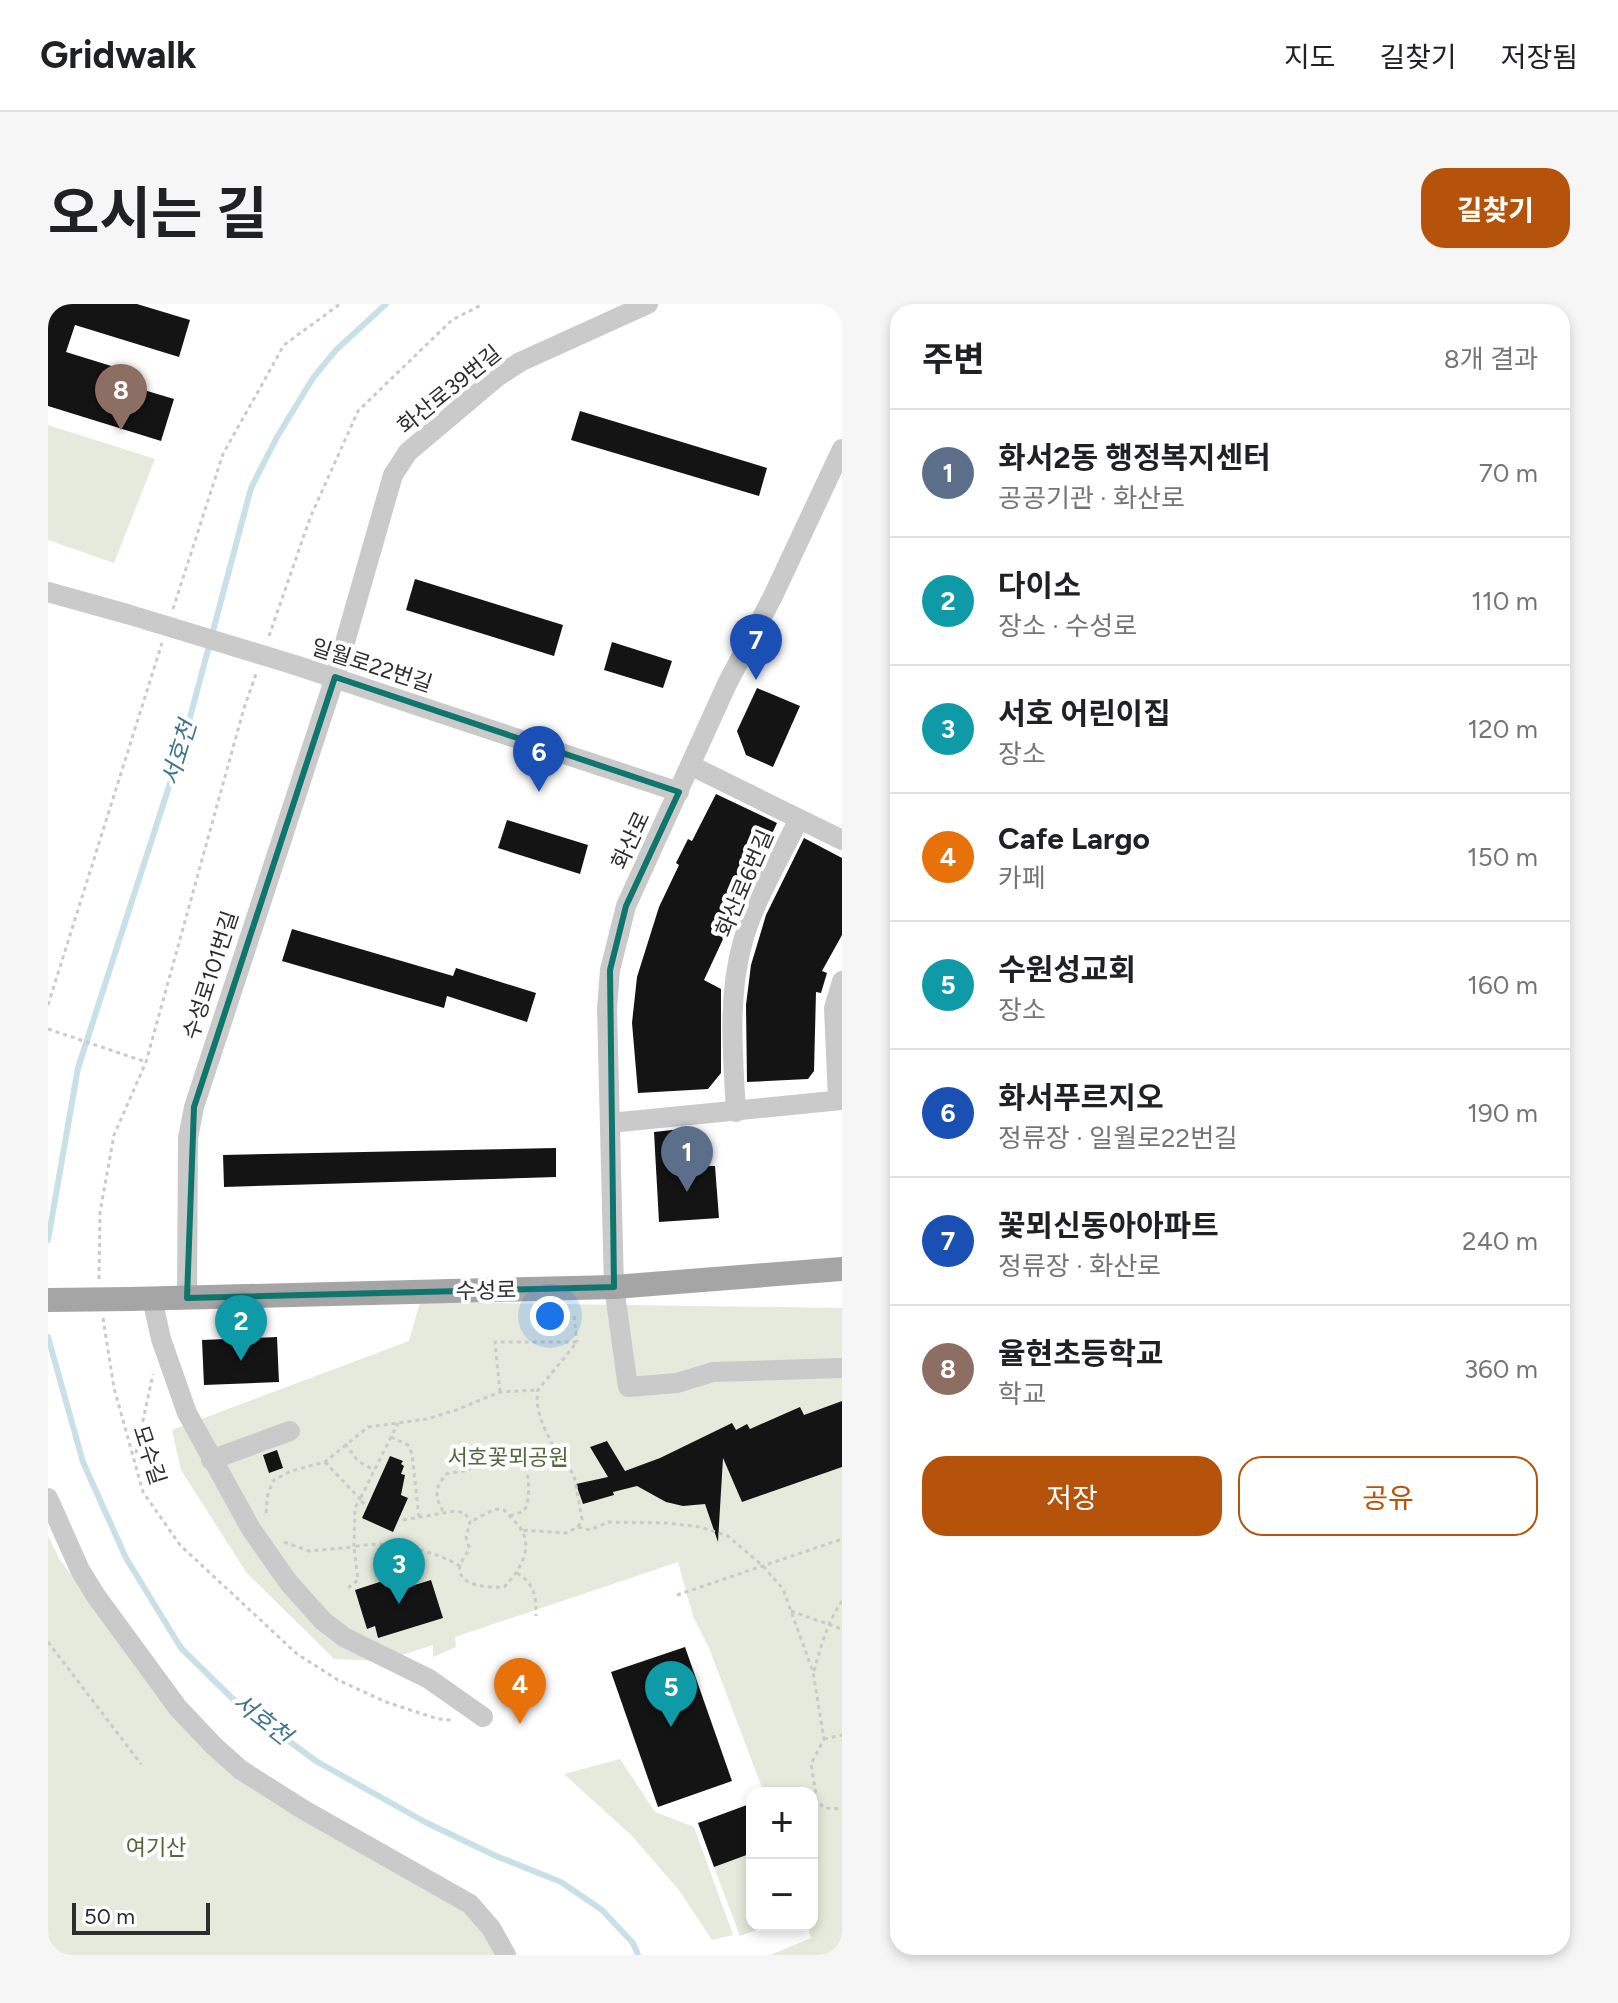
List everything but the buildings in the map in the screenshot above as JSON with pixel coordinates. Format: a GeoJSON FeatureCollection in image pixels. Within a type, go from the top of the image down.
{"type":"FeatureCollection","features":[{"type":"Feature","properties":{"kind":"main road","name":"수성로"},"geometry":{"type":"LineString","coordinates":[[48,1300],[614,1287],[842,1269]]}},
{"type":"Feature","properties":{"kind":"street","name":"화산로39번길"},"geometry":{"type":"LineString","coordinates":[[335,677],[393,475],[408,452],[476,393],[520,362],[648,304]]}},
{"type":"Feature","properties":{"kind":"street","name":"화산로"},"geometry":{"type":"LineString","coordinates":[[842,449],[773,596],[727,684],[626,906],[610,970],[607,1009],[614,1287],[628,1387],[677,1383],[713,1372],[842,1368]]}},
{"type":"Feature","properties":{"kind":"street","name":"일월로22번길"},"geometry":{"type":"LineString","coordinates":[[48,592],[335,677],[679,792]]}},
{"type":"Feature","properties":{"kind":"street","name":"수성로101번길"},"geometry":{"type":"LineString","coordinates":[[187,1298],[188,1138],[194,1107],[335,677]]}},
{"type":"Feature","properties":{"kind":"street","name":"화산로6번길"},"geometry":{"type":"LineString","coordinates":[[692,766],[842,840]]}},
{"type":"Feature","properties":{"kind":"street","name":"화산로6번길"},"geometry":{"type":"LineString","coordinates":[[736,1112],[731,1031],[735,975],[742,945],[767,883],[799,819]]}},
{"type":"Feature","properties":{"kind":"street"},"geometry":{"type":"LineString","coordinates":[[610,1123],[840,1100],[834,1008],[842,981]]}},
{"type":"Feature","properties":{"kind":"street"},"geometry":{"type":"LineString","coordinates":[[141,1298],[161,1339],[187,1413],[211,1460],[261,1545],[289,1583],[323,1621],[344,1637],[429,1679],[483,1717]]}},
{"type":"Feature","properties":{"kind":"street"},"geometry":{"type":"LineString","coordinates":[[211,1460],[290,1431]]}},
{"type":"Feature","properties":{"kind":"street"},"geometry":{"type":"LineString","coordinates":[[48,1498],[80,1570],[96,1596],[178,1708],[214,1746],[241,1770],[304,1810],[470,1904],[491,1928],[506,1955]]}},
{"type":"Feature","properties":{"kind":"path"},"geometry":{"type":"LineString","coordinates":[[48,1029],[146,1062],[114,1135],[100,1212],[98,1283]]}},
{"type":"Feature","properties":{"kind":"path","name":"모수길"},"geometry":{"type":"LineString","coordinates":[[103,1312],[114,1388],[143,1492],[180,1545],[297,1654],[338,1680],[396,1706],[438,1719],[483,1717]]}},
{"type":"Feature","properties":{"kind":"path"},"geometry":{"type":"LineString","coordinates":[[521,1530],[566,1533],[578,1527],[582,1519],[574,1475],[542,1424],[536,1399],[538,1390],[577,1342],[574,1316]]}},
{"type":"Feature","properties":{"kind":"path"},"geometry":{"type":"LineString","coordinates":[[135,1456],[161,1339]]}},
{"type":"Feature","properties":{"kind":"path"},"geometry":{"type":"LineString","coordinates":[[498,1393],[495,1342],[577,1342]]}},
{"type":"Feature","properties":{"kind":"path"},"geometry":{"type":"LineString","coordinates":[[268,1521],[268,1493],[274,1480],[291,1471],[325,1462],[368,1427],[456,1410],[498,1393],[538,1390]]}},
{"type":"Feature","properties":{"kind":"path"},"geometry":{"type":"LineString","coordinates":[[348,1588],[358,1580],[354,1547],[355,1508],[398,1423]]}},
{"type":"Feature","properties":{"kind":"path"},"geometry":{"type":"LineString","coordinates":[[391,1437],[408,1445],[412,1454],[419,1518]]}},
{"type":"Feature","properties":{"kind":"path"},"geometry":{"type":"LineString","coordinates":[[345,1444],[358,1461],[374,1470]]}},
{"type":"Feature","properties":{"kind":"path"},"geometry":{"type":"LineString","coordinates":[[443,1511],[435,1498],[438,1484],[446,1474],[469,1470],[478,1455],[514,1446],[520,1447],[529,1456]]}},
{"type":"Feature","properties":{"kind":"path"},"geometry":{"type":"LineString","coordinates":[[529,1456],[554,1447]]}},
{"type":"Feature","properties":{"kind":"path"},"geometry":{"type":"LineString","coordinates":[[509,1516],[524,1511],[528,1503],[530,1494],[526,1466],[529,1456]]}},
{"type":"Feature","properties":{"kind":"path"},"geometry":{"type":"LineString","coordinates":[[325,1462],[364,1504]]}},
{"type":"Feature","properties":{"kind":"path"},"geometry":{"type":"LineString","coordinates":[[276,1538],[309,1551],[369,1543],[411,1549],[438,1555],[460,1566],[465,1579],[473,1584],[489,1588],[504,1587],[517,1573],[525,1544],[521,1530],[504,1510],[495,1509],[470,1522]]}},
{"type":"Feature","properties":{"kind":"path"},"geometry":{"type":"LineString","coordinates":[[403,1520],[458,1511],[467,1515],[470,1522],[466,1537],[469,1551],[460,1566]]}},
{"type":"Feature","properties":{"kind":"path"},"geometry":{"type":"LineString","coordinates":[[578,1527],[590,1530],[608,1522],[700,1527],[728,1536],[764,1567],[783,1589],[813,1672],[824,1739],[811,1764],[817,1800],[824,1808],[842,1809]]}},
{"type":"Feature","properties":{"kind":"path"},"geometry":{"type":"LineString","coordinates":[[677,1595],[842,1539]]}},
{"type":"Feature","properties":{"kind":"path"},"geometry":{"type":"LineString","coordinates":[[517,1573],[529,1580],[535,1592],[536,1616]]}},
{"type":"Feature","properties":{"kind":"path"},"geometry":{"type":"LineString","coordinates":[[813,1672],[828,1625],[842,1601]]}},
{"type":"Feature","properties":{"kind":"path"},"geometry":{"type":"LineString","coordinates":[[791,1611],[842,1629]]}},
{"type":"Feature","properties":{"kind":"path"},"geometry":{"type":"LineString","coordinates":[[48,1642],[141,1764]]}},
{"type":"Feature","properties":{"kind":"path"},"geometry":{"type":"LineString","coordinates":[[824,1739],[842,1735]]}},
{"type":"Feature","properties":{"kind":"highlighted area"},"geometry":{"type":"Polygon","coordinates":[[[335,677],[679,792],[626,906],[610,970],[614,1287],[187,1298],[194,1107],[335,677]]]}},
{"type":"Feature","properties":{"kind":"green space"},"geometry":{"type":"Polygon","coordinates":[[[48,425],[155,459],[114,563],[48,540],[48,425]]]}},
{"type":"Feature","properties":{"kind":"green space","name":"서호꽃뫼공원"},"geometry":{"type":"Polygon","coordinates":[[[420,1302],[842,1308],[842,1955],[770,1955],[811,1938],[809,1931],[818,1931],[818,1787],[762,1787],[709,1648],[693,1616],[678,1562],[455,1637],[456,1647],[433,1657],[433,1645],[383,1661],[334,1659],[246,1572],[181,1470],[172,1430],[409,1341],[420,1302]]]}},
{"type":"Feature","properties":{"kind":"green space","name":"여기산"},"geometry":{"type":"Polygon","coordinates":[[[48,1536],[60,1560],[193,1737],[476,1920],[495,1955],[48,1955],[48,1536]]]}},
{"type":"Feature","properties":{"kind":"green space"},"geometry":{"type":"Polygon","coordinates":[[[620,1759],[655,1812],[694,1827],[733,1935],[712,1940],[678,1889],[632,1836],[564,1774],[620,1759]]]}},
{"type":"Feature","properties":{"kind":"green space"},"geometry":{"type":"Polygon","coordinates":[[[746,1855],[746,1931],[754,1931],[740,1936],[714,1867],[746,1855]]]}},
{"type":"Feature","properties":{"kind":"waterway","name":"서호천"},"geometry":{"type":"LineString","coordinates":[[48,1240],[78,1068],[184,740],[251,488],[313,378],[336,350],[386,304]]}},
{"type":"Feature","properties":{"kind":"waterway","name":"서호천"},"geometry":{"type":"LineString","coordinates":[[48,1337],[83,1462],[126,1558],[181,1648],[237,1703],[316,1761],[425,1822],[496,1856],[561,1882],[602,1910],[633,1943],[638,1955]]}},
{"type":"Feature","properties":{"kind":"place","name":"율현초등학교"},"geometry":{"type":"Point","coordinates":[121,430]}},
{"type":"Feature","properties":{"kind":"place","name":"꽃뫼신동아아파트"},"geometry":{"type":"Point","coordinates":[756,680]}},
{"type":"Feature","properties":{"kind":"place","name":"화서푸르지오"},"geometry":{"type":"Point","coordinates":[539,792]}},
{"type":"Feature","properties":{"kind":"place","name":"화서2동 행정복지센터"},"geometry":{"type":"Point","coordinates":[687,1192]}},
{"type":"Feature","properties":{"kind":"place","name":"다이소"},"geometry":{"type":"Point","coordinates":[241,1361]}},
{"type":"Feature","properties":{"kind":"place","name":"서호 어린이집"},"geometry":{"type":"Point","coordinates":[399,1604]}},
{"type":"Feature","properties":{"kind":"place","name":"Cafe Largo"},"geometry":{"type":"Point","coordinates":[520,1724]}},
{"type":"Feature","properties":{"kind":"place","name":"수원성교회"},"geometry":{"type":"Point","coordinates":[671,1727]}}]}
